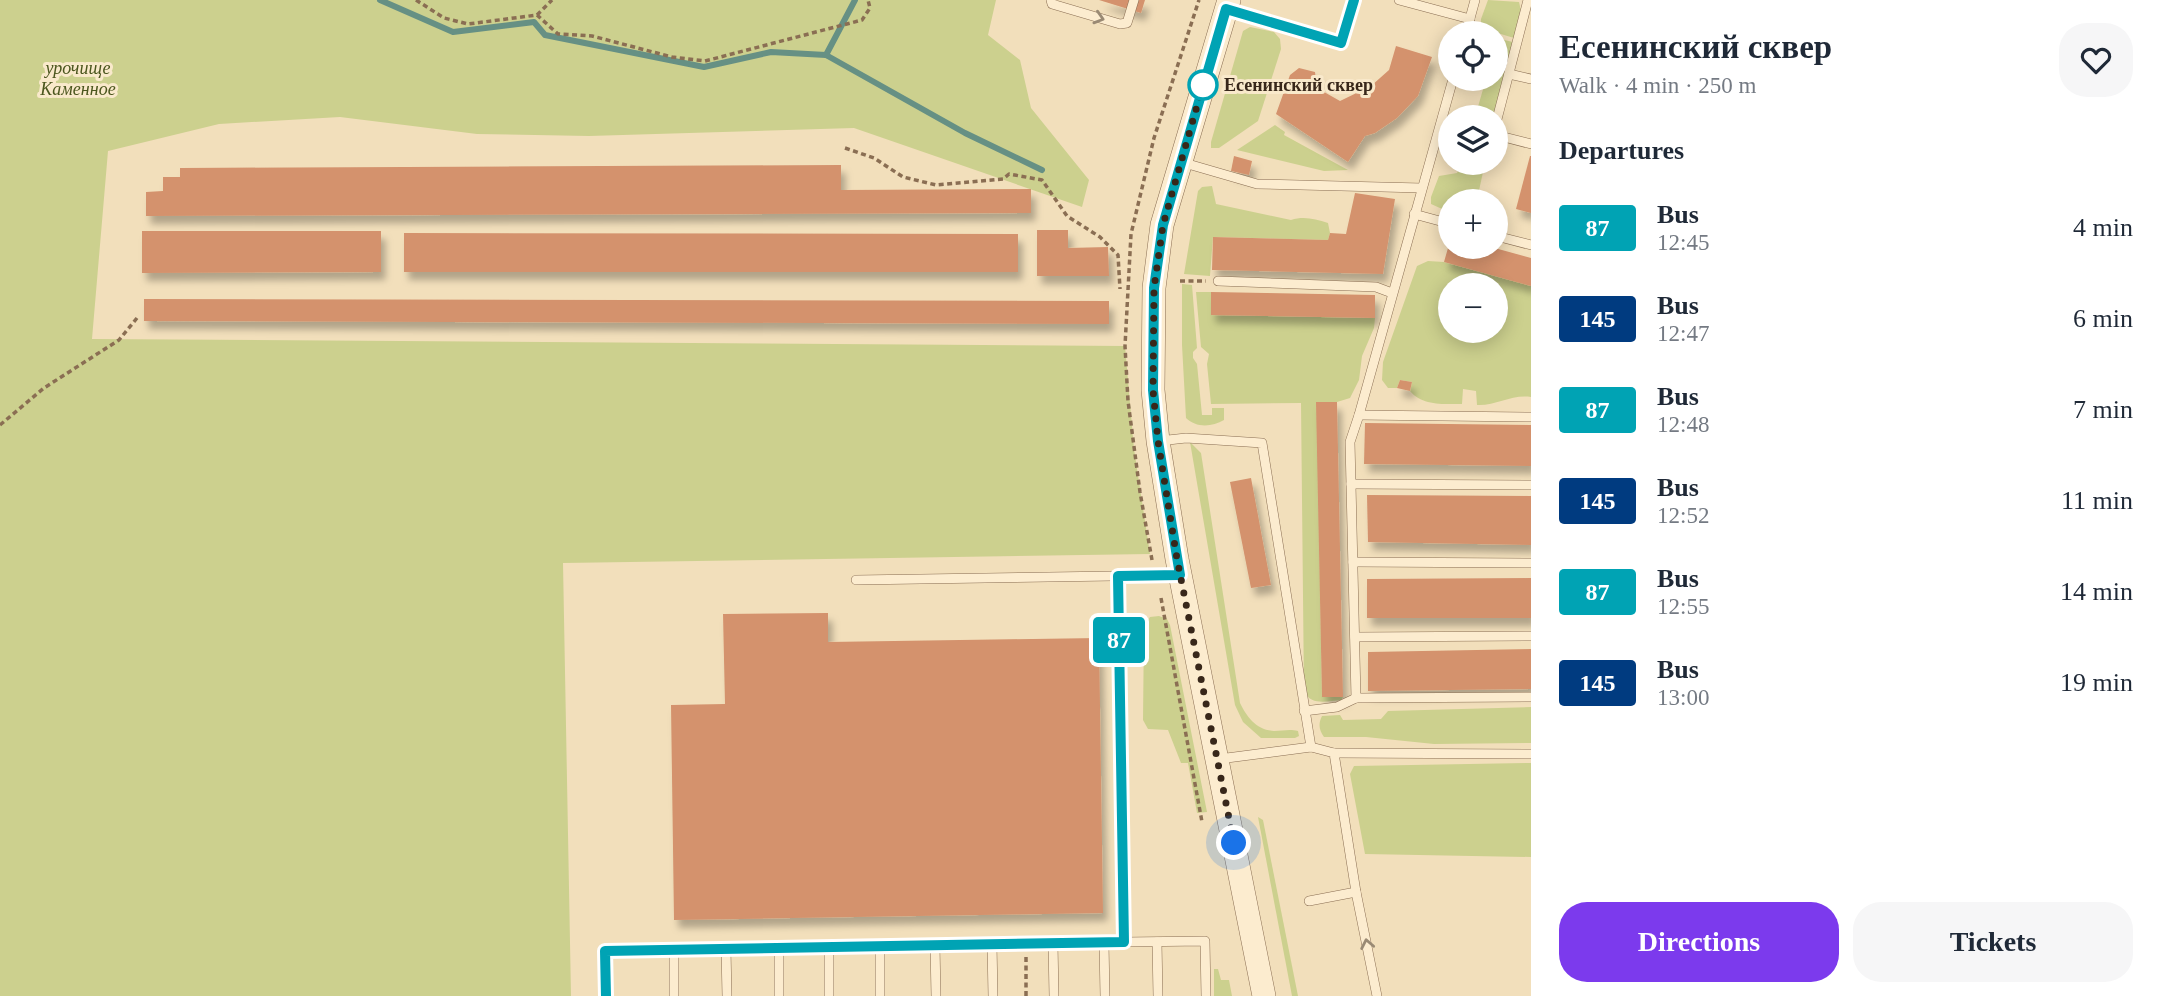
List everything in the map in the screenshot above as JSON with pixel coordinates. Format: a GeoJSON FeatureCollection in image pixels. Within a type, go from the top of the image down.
{"type":"FeatureCollection","features":[{"type":"Feature","properties":{"kind":"street"},"geometry":{"type":"LineString","coordinates":[[1227,5],[1163,225],[1154,288],[1153,390],[1158,441],[1180,575],[1264,996]]}},
{"type":"Feature","properties":{"kind":"lane"},"geometry":{"type":"LineString","coordinates":[[1051,0],[1052,4],[1120,24],[1127,23],[1134,0]]}},
{"type":"Feature","properties":{"kind":"lane"},"geometry":{"type":"LineString","coordinates":[[1227,5],[1341,43],[1354,0]]}},
{"type":"Feature","properties":{"kind":"lane"},"geometry":{"type":"LineString","coordinates":[[1399,0],[1470,19],[1475,0]]}},
{"type":"Feature","properties":{"kind":"lane"},"geometry":{"type":"LineString","coordinates":[[1501,105],[1528,0]]}},
{"type":"Feature","properties":{"kind":"lane"},"geometry":{"type":"LineString","coordinates":[[1509,74],[1531,79]]}},
{"type":"Feature","properties":{"kind":"lane"},"geometry":{"type":"LineString","coordinates":[[1356,698],[1350,442],[1450,91]]}},
{"type":"Feature","properties":{"kind":"lane"},"geometry":{"type":"LineString","coordinates":[[1508,138],[1531,144]]}},
{"type":"Feature","properties":{"kind":"lane"},"geometry":{"type":"LineString","coordinates":[[1180,162],[1257,184],[1422,188]]}},
{"type":"Feature","properties":{"kind":"lane"},"geometry":{"type":"LineString","coordinates":[[1414,214],[1438,220]]}},
{"type":"Feature","properties":{"kind":"lane"},"geometry":{"type":"LineString","coordinates":[[1508,239],[1531,245]]}},
{"type":"Feature","properties":{"kind":"lane"},"geometry":{"type":"LineString","coordinates":[[1218,281],[1376,287],[1392,293]]}},
{"type":"Feature","properties":{"kind":"lane"},"geometry":{"type":"LineString","coordinates":[[1359,415],[1531,417]]}},
{"type":"Feature","properties":{"kind":"lane"},"geometry":{"type":"LineString","coordinates":[[1158,441],[1186,438],[1262,443],[1311,747]]}},
{"type":"Feature","properties":{"kind":"lane"},"geometry":{"type":"LineString","coordinates":[[1351,484],[1531,485]]}},
{"type":"Feature","properties":{"kind":"lane"},"geometry":{"type":"LineString","coordinates":[[1353,562],[1531,563]]}},
{"type":"Feature","properties":{"kind":"lane"},"geometry":{"type":"LineString","coordinates":[[856,580],[1180,575]]}},
{"type":"Feature","properties":{"kind":"lane"},"geometry":{"type":"LineString","coordinates":[[1118,576],[1124,942]]}},
{"type":"Feature","properties":{"kind":"lane"},"geometry":{"type":"LineString","coordinates":[[1355,638],[1531,636]]}},
{"type":"Feature","properties":{"kind":"lane"},"geometry":{"type":"LineString","coordinates":[[1304,711],[1337,706],[1356,698],[1531,697]]}},
{"type":"Feature","properties":{"kind":"lane"},"geometry":{"type":"LineString","coordinates":[[1217,760],[1311,747],[1334,753],[1531,754]]}},
{"type":"Feature","properties":{"kind":"lane"},"geometry":{"type":"LineString","coordinates":[[1334,753],[1356,892],[1377,996]]}},
{"type":"Feature","properties":{"kind":"lane"},"geometry":{"type":"LineString","coordinates":[[1309,901],[1356,892]]}},
{"type":"Feature","properties":{"kind":"lane"},"geometry":{"type":"LineString","coordinates":[[606,996],[605,951],[1205,941],[1206,996]]}},
{"type":"Feature","properties":{"kind":"lane"},"geometry":{"type":"LineString","coordinates":[[1157,942],[1158,996]]}},
{"type":"Feature","properties":{"kind":"lane"},"geometry":{"type":"LineString","coordinates":[[1053,943],[1054,996]]}},
{"type":"Feature","properties":{"kind":"lane"},"geometry":{"type":"LineString","coordinates":[[1104,943],[1105,996]]}},
{"type":"Feature","properties":{"kind":"lane"},"geometry":{"type":"LineString","coordinates":[[992,944],[993,996]]}},
{"type":"Feature","properties":{"kind":"lane"},"geometry":{"type":"LineString","coordinates":[[935,945],[936,996]]}},
{"type":"Feature","properties":{"kind":"lane"},"geometry":{"type":"LineString","coordinates":[[880,946],[880,996]]}},
{"type":"Feature","properties":{"kind":"lane"},"geometry":{"type":"LineString","coordinates":[[828,947],[829,996]]}},
{"type":"Feature","properties":{"kind":"lane"},"geometry":{"type":"LineString","coordinates":[[779,948],[779,996]]}},
{"type":"Feature","properties":{"kind":"lane"},"geometry":{"type":"LineString","coordinates":[[726,949],[727,996]]}},
{"type":"Feature","properties":{"kind":"lane"},"geometry":{"type":"LineString","coordinates":[[674,950],[674,996]]}},
{"type":"Feature","properties":{"kind":"path"},"geometry":{"type":"LineString","coordinates":[[416,0],[444,18],[468,24],[537,15],[552,0]]}},
{"type":"Feature","properties":{"kind":"path"},"geometry":{"type":"LineString","coordinates":[[537,15],[558,34],[592,36],[672,57],[705,61],[862,20],[870,8],[869,0]]}},
{"type":"Feature","properties":{"kind":"path"},"geometry":{"type":"LineString","coordinates":[[845,148],[874,158],[903,177],[936,186],[1003,179],[1009,174],[1042,180],[1067,216],[1100,237],[1118,255],[1120,289]]}},
{"type":"Feature","properties":{"kind":"path"},"geometry":{"type":"LineString","coordinates":[[1180,281],[1204,281]]}},
{"type":"Feature","properties":{"kind":"path"},"geometry":{"type":"LineString","coordinates":[[0,425],[44,388],[119,340],[137,318]]}},
{"type":"Feature","properties":{"kind":"path"},"geometry":{"type":"LineString","coordinates":[[1156,576],[1202,822]]}},
{"type":"Feature","properties":{"kind":"path"},"geometry":{"type":"LineString","coordinates":[[1025,944],[1026,996]]}},
{"type":"Feature","properties":{"kind":"green space","name":"урочище Каменное"},"geometry":{"type":"Polygon","coordinates":[[[0,0],[996,0],[988,35],[1020,60],[1031,108],[1089,180],[1082,207],[854,128],[589,136],[477,134],[340,117],[219,124],[108,151],[92,339],[1125,346],[1134,449],[1150,554],[563,563],[571,996],[0,996],[0,0]]]}},
{"type":"Feature","properties":{"kind":"green space"},"geometry":{"type":"Polygon","coordinates":[[[1488,0],[1519,2],[1521,11],[1514,38],[1508,36],[1508,21],[1481,19],[1488,0]]]}},
{"type":"Feature","properties":{"kind":"green space"},"geometry":{"type":"Polygon","coordinates":[[[1250,27],[1274,32],[1280,39],[1281,49],[1258,121],[1219,148],[1211,148],[1243,31],[1250,27]]]}},
{"type":"Feature","properties":{"kind":"green space"},"geometry":{"type":"Polygon","coordinates":[[[1508,41],[1513,42],[1508,64],[1508,41]]]}},
{"type":"Feature","properties":{"kind":"green space"},"geometry":{"type":"Polygon","coordinates":[[[1483,91],[1502,91],[1499,105],[1478,105],[1483,91]]]}},
{"type":"Feature","properties":{"kind":"green space"},"geometry":{"type":"Polygon","coordinates":[[[1275,125],[1285,132],[1284,135],[1348,170],[1324,171],[1237,150],[1275,125]]]}},
{"type":"Feature","properties":{"kind":"green space"},"geometry":{"type":"Polygon","coordinates":[[[1482,175],[1479,189],[1438,189],[1438,207],[1431,204],[1431,197],[1439,176],[1482,175]]]}},
{"type":"Feature","properties":{"kind":"green space"},"geometry":{"type":"Polygon","coordinates":[[[1212,186],[1216,204],[1291,220],[1310,218],[1328,223],[1328,240],[1213,237],[1210,276],[1184,274],[1198,191],[1202,187],[1212,186]]]}},
{"type":"Feature","properties":{"kind":"green space"},"geometry":{"type":"Polygon","coordinates":[[[1428,261],[1444,262],[1484,273],[1438,273],[1438,343],[1508,343],[1508,280],[1531,286],[1531,397],[1477,405],[1476,391],[1463,389],[1462,404],[1427,402],[1410,391],[1412,382],[1400,380],[1397,388],[1388,388],[1382,380],[1383,362],[1417,266],[1428,261]]]}},
{"type":"Feature","properties":{"kind":"green space"},"geometry":{"type":"Polygon","coordinates":[[[1182,284],[1192,285],[1197,348],[1193,352],[1193,358],[1197,364],[1202,415],[1212,415],[1212,408],[1224,408],[1224,420],[1214,424],[1199,425],[1186,418],[1182,284]]]}},
{"type":"Feature","properties":{"kind":"green space"},"geometry":{"type":"Polygon","coordinates":[[[1196,292],[1211,292],[1211,315],[1375,318],[1374,328],[1362,356],[1359,380],[1350,398],[1337,402],[1317,402],[1322,697],[1343,697],[1341,700],[1316,701],[1304,692],[1301,403],[1211,404],[1207,364],[1209,354],[1201,347],[1196,292]]]}},
{"type":"Feature","properties":{"kind":"green space"},"geometry":{"type":"Polygon","coordinates":[[[1190,442],[1201,453],[1240,703],[1257,725],[1274,731],[1298,731],[1299,736],[1295,738],[1261,738],[1243,722],[1235,705],[1190,442]]]}},
{"type":"Feature","properties":{"kind":"green space"},"geometry":{"type":"Polygon","coordinates":[[[1150,617],[1167,619],[1170,625],[1207,812],[1197,813],[1188,763],[1181,763],[1168,730],[1148,729],[1143,720],[1144,626],[1150,617]]]}},
{"type":"Feature","properties":{"kind":"green space"},"geometry":{"type":"Polygon","coordinates":[[[1531,707],[1531,743],[1434,744],[1366,737],[1324,737],[1320,727],[1322,716],[1340,715],[1343,720],[1381,719],[1388,711],[1531,707]]]}},
{"type":"Feature","properties":{"kind":"green space"},"geometry":{"type":"Polygon","coordinates":[[[1531,763],[1531,857],[1365,854],[1350,774],[1354,766],[1531,763]]]}},
{"type":"Feature","properties":{"kind":"green space"},"geometry":{"type":"Polygon","coordinates":[[[1258,817],[1263,820],[1298,996],[1292,996],[1258,817]]]}},
{"type":"Feature","properties":{"kind":"green space"},"geometry":{"type":"Polygon","coordinates":[[[1214,969],[1218,969],[1221,980],[1229,980],[1232,996],[1214,996],[1214,969]]]}},
{"type":"Feature","properties":{"kind":"building"},"geometry":{"type":"Polygon","coordinates":[[[1099,0],[1145,0],[1141,13],[1099,0]]]}},
{"type":"Feature","properties":{"kind":"building"},"geometry":{"type":"Polygon","coordinates":[[[1396,46],[1432,57],[1418,96],[1397,118],[1375,133],[1365,136],[1348,162],[1276,114],[1290,75],[1299,68],[1315,72],[1317,88],[1340,101],[1371,86],[1389,70],[1396,46]]]}},
{"type":"Feature","properties":{"kind":"building"},"geometry":{"type":"Polygon","coordinates":[[[1234,156],[1252,161],[1249,175],[1231,171],[1234,156]]]}},
{"type":"Feature","properties":{"kind":"building"},"geometry":{"type":"Polygon","coordinates":[[[1531,156],[1531,213],[1516,209],[1531,156]]]}},
{"type":"Feature","properties":{"kind":"building"},"geometry":{"type":"Polygon","coordinates":[[[841,165],[841,190],[1031,189],[1031,213],[146,216],[146,192],[163,191],[163,177],[180,177],[180,168],[841,165]]]}},
{"type":"Feature","properties":{"kind":"building"},"geometry":{"type":"Polygon","coordinates":[[[1355,193],[1395,199],[1383,274],[1212,270],[1213,237],[1328,240],[1330,233],[1346,234],[1355,193]]]}},
{"type":"Feature","properties":{"kind":"building"},"geometry":{"type":"Polygon","coordinates":[[[1037,230],[1068,230],[1068,248],[1108,247],[1109,276],[1037,276],[1037,230]]]}},
{"type":"Feature","properties":{"kind":"building"},"geometry":{"type":"Polygon","coordinates":[[[142,231],[381,231],[381,272],[142,273],[142,231]]]}},
{"type":"Feature","properties":{"kind":"building"},"geometry":{"type":"Polygon","coordinates":[[[404,233],[1018,234],[1018,272],[404,272],[404,233]]]}},
{"type":"Feature","properties":{"kind":"building"},"geometry":{"type":"Polygon","coordinates":[[[1508,252],[1531,258],[1531,286],[1508,280],[1508,273],[1484,273],[1444,262],[1445,259],[1508,259],[1508,252]]]}},
{"type":"Feature","properties":{"kind":"building"},"geometry":{"type":"Polygon","coordinates":[[[1211,292],[1375,295],[1375,318],[1211,315],[1211,292]]]}},
{"type":"Feature","properties":{"kind":"building"},"geometry":{"type":"Polygon","coordinates":[[[144,299],[1109,301],[1109,324],[144,321],[144,299]]]}},
{"type":"Feature","properties":{"kind":"building"},"geometry":{"type":"Polygon","coordinates":[[[1400,380],[1412,382],[1410,391],[1397,388],[1400,380]]]}},
{"type":"Feature","properties":{"kind":"building"},"geometry":{"type":"Polygon","coordinates":[[[1316,402],[1337,402],[1343,697],[1322,697],[1316,402]]]}},
{"type":"Feature","properties":{"kind":"building"},"geometry":{"type":"Polygon","coordinates":[[[1365,423],[1531,425],[1531,466],[1364,464],[1365,423]]]}},
{"type":"Feature","properties":{"kind":"building"},"geometry":{"type":"Polygon","coordinates":[[[1251,478],[1271,585],[1251,588],[1230,482],[1251,478]]]}},
{"type":"Feature","properties":{"kind":"building"},"geometry":{"type":"Polygon","coordinates":[[[1367,495],[1531,496],[1531,545],[1368,542],[1367,495]]]}},
{"type":"Feature","properties":{"kind":"building"},"geometry":{"type":"Polygon","coordinates":[[[1531,578],[1531,618],[1367,618],[1367,579],[1531,578]]]}},
{"type":"Feature","properties":{"kind":"building"},"geometry":{"type":"Polygon","coordinates":[[[828,613],[828,642],[1099,638],[1103,913],[674,920],[671,705],[725,704],[723,614],[828,613]]]}},
{"type":"Feature","properties":{"kind":"building"},"geometry":{"type":"Polygon","coordinates":[[[1531,649],[1531,689],[1368,691],[1368,652],[1531,649]]]}},
{"type":"Feature","properties":{"kind":"waterway"},"geometry":{"type":"LineString","coordinates":[[380,0],[453,32],[534,22],[545,35],[704,67],[771,52],[826,55],[965,133],[1042,170]]}},
{"type":"Feature","properties":{"kind":"waterway"},"geometry":{"type":"LineString","coordinates":[[826,55],[855,0]]}},
{"type":"Feature","properties":{"kind":"bus line","name":"87"},"geometry":{"type":"LineString","coordinates":[[606,996],[605,951],[1124,942],[1118,576],[1180,575],[1158,441],[1153,390],[1154,288],[1163,225],[1226,9],[1341,43],[1354,0]]}},
{"type":"Feature","properties":{"kind":"place","name":"Есенинский сквер"},"geometry":{"type":"Point","coordinates":[1203,85]}},
{"type":"Feature","properties":{"kind":"route"},"geometry":{"type":"LineString","coordinates":[[1203,85],[1163,225],[1154,288],[1153,390],[1158,441],[1177,559],[1234,843]]}}]}
